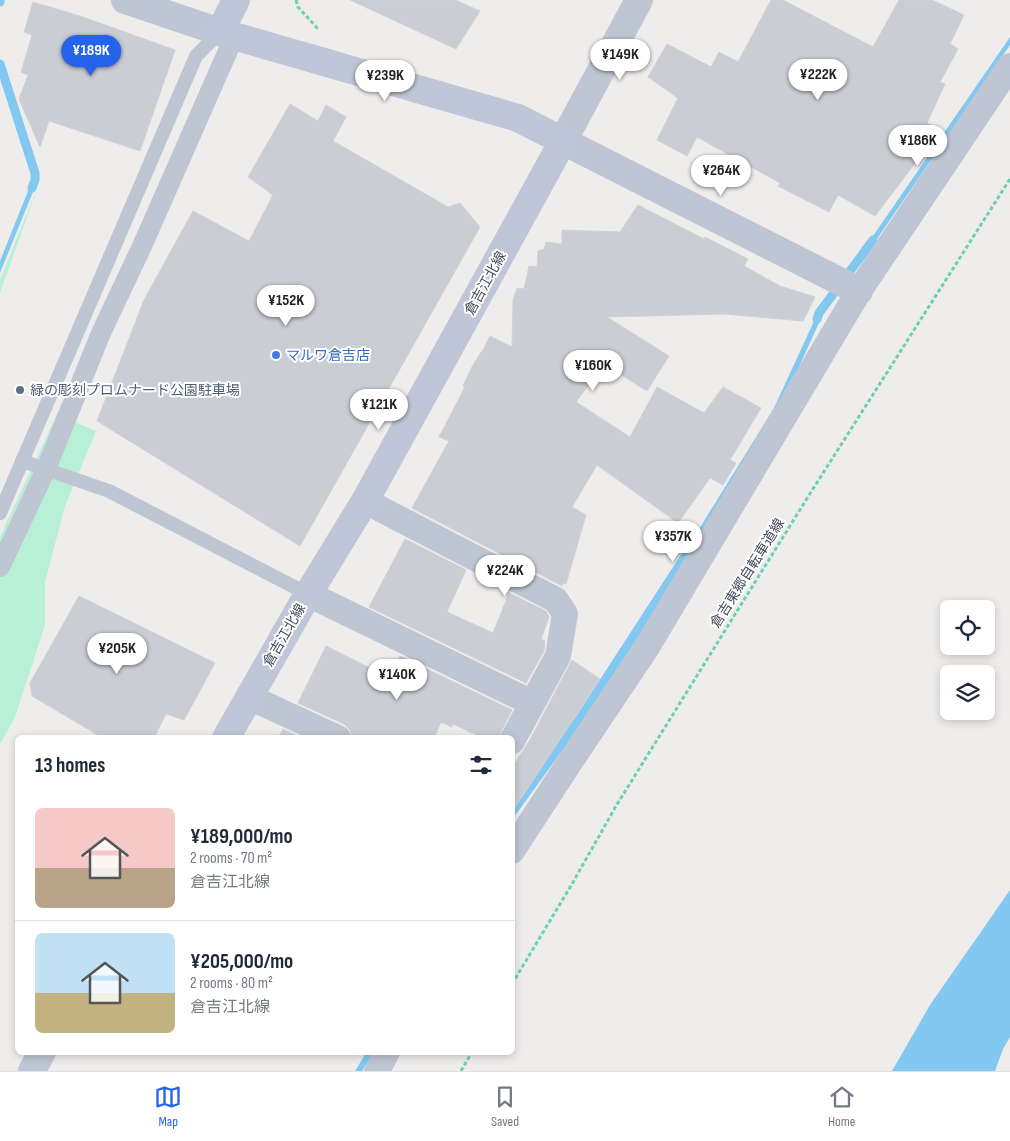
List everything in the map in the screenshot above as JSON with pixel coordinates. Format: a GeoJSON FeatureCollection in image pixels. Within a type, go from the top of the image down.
{"type":"FeatureCollection","features":[{"type":"Feature","properties":{"kind":"main road"},"geometry":{"type":"LineString","coordinates":[[236,0],[227,35],[518,118],[564,141]]}},
{"type":"Feature","properties":{"kind":"main road","name":"倉吉江北線"},"geometry":{"type":"LineString","coordinates":[[228,735],[308,594],[365,501],[564,141]]}},
{"type":"Feature","properties":{"kind":"main road"},"geometry":{"type":"LineString","coordinates":[[32,1071],[40,1055]]}},
{"type":"Feature","properties":{"kind":"street"},"geometry":{"type":"LineString","coordinates":[[0,567],[46,469],[101,333],[144,244],[227,35],[125,0]]}},
{"type":"Feature","properties":{"kind":"street"},"geometry":{"type":"LineString","coordinates":[[639,0],[564,141],[859,292]]}},
{"type":"Feature","properties":{"kind":"street"},"geometry":{"type":"LineString","coordinates":[[515,841],[522,819],[570,762],[647,647],[859,292],[1010,66]]}},
{"type":"Feature","properties":{"kind":"street"},"geometry":{"type":"LineString","coordinates":[[365,501],[556,600],[565,614],[558,656],[515,735]]}},
{"type":"Feature","properties":{"kind":"street"},"geometry":{"type":"LineString","coordinates":[[308,594],[532,703]]}},
{"type":"Feature","properties":{"kind":"street"},"geometry":{"type":"LineString","coordinates":[[249,697],[331,735]]}},
{"type":"Feature","properties":{"kind":"street"},"geometry":{"type":"LineString","coordinates":[[376,1071],[385,1055]]}},
{"type":"Feature","properties":{"kind":"lane"},"geometry":{"type":"LineString","coordinates":[[0,513],[196,56],[227,35]]}},
{"type":"Feature","properties":{"kind":"lane"},"geometry":{"type":"LineString","coordinates":[[22,461],[109,490],[308,594]]}},
{"type":"Feature","properties":{"kind":"path","name":"倉吉東郷自転車道線"},"geometry":{"type":"LineString","coordinates":[[515,979],[626,789],[811,492],[1010,179]]}},
{"type":"Feature","properties":{"kind":"path"},"geometry":{"type":"LineString","coordinates":[[461,1071],[470,1055]]}},
{"type":"Feature","properties":{"kind":"green space"},"geometry":{"type":"Polygon","coordinates":[[[37,189],[0,293],[0,280],[37,189]]]}},
{"type":"Feature","properties":{"kind":"green space"},"geometry":{"type":"Polygon","coordinates":[[[57,414],[96,431],[65,506],[45,582],[45,625],[15,717],[0,744],[0,537],[57,414]]]}},
{"type":"Feature","properties":{"kind":"water"},"geometry":{"type":"Polygon","coordinates":[[[1010,37],[1010,45],[870,249],[864,249],[1010,37]]]}},
{"type":"Feature","properties":{"kind":"water"},"geometry":{"type":"Polygon","coordinates":[[[36,176],[37,182],[0,273],[0,261],[32,181],[36,176]]]}},
{"type":"Feature","properties":{"kind":"water"},"geometry":{"type":"Polygon","coordinates":[[[820,308],[823,314],[793,380],[700,536],[696,534],[774,408],[820,308]]]}},
{"type":"Feature","properties":{"kind":"water"},"geometry":{"type":"Polygon","coordinates":[[[1010,890],[1010,1037],[1003,1049],[995,1071],[892,1071],[930,1005],[1010,890]]]}},
{"type":"Feature","properties":{"kind":"water"},"geometry":{"type":"Polygon","coordinates":[[[365,1055],[372,1055],[362,1071],[355,1071],[365,1055]]]}},
{"type":"Feature","properties":{"kind":"building"},"geometry":{"type":"Polygon","coordinates":[[[350,0],[455,0],[480,11],[456,49],[350,0]]]}},
{"type":"Feature","properties":{"kind":"building"},"geometry":{"type":"Polygon","coordinates":[[[771,0],[783,0],[873,47],[899,0],[932,0],[964,15],[950,44],[958,49],[940,82],[945,84],[927,123],[934,127],[913,166],[875,216],[838,195],[829,212],[778,186],[780,183],[697,137],[687,156],[657,140],[678,98],[648,77],[667,44],[711,67],[719,52],[738,62],[771,0]]]}},
{"type":"Feature","properties":{"kind":"building"},"geometry":{"type":"Polygon","coordinates":[[[33,2],[80,16],[175,50],[140,151],[49,121],[40,147],[19,99],[28,75],[21,72],[32,35],[24,32],[33,2]]]}},
{"type":"Feature","properties":{"kind":"building"},"geometry":{"type":"Polygon","coordinates":[[[290,104],[318,121],[326,105],[346,117],[333,141],[448,207],[460,203],[480,227],[300,546],[97,421],[144,300],[193,211],[249,241],[273,195],[248,177],[290,104]]]}},
{"type":"Feature","properties":{"kind":"building"},"geometry":{"type":"Polygon","coordinates":[[[638,205],[748,259],[744,266],[780,286],[815,297],[803,321],[724,314],[607,317],[669,356],[647,391],[604,364],[576,402],[630,437],[657,387],[704,413],[723,387],[761,408],[730,460],[736,463],[723,485],[710,478],[678,523],[597,465],[572,507],[586,515],[566,584],[563,583],[562,586],[412,508],[449,441],[439,437],[465,387],[463,386],[472,367],[490,336],[512,347],[513,300],[517,288],[524,289],[529,266],[537,267],[538,251],[544,249],[546,242],[562,244],[562,230],[620,232],[638,205]]]}},
{"type":"Feature","properties":{"kind":"building"},"geometry":{"type":"Polygon","coordinates":[[[405,539],[466,570],[447,612],[493,633],[509,593],[546,611],[549,617],[541,639],[545,641],[544,651],[526,683],[369,607],[405,539]]]}},
{"type":"Feature","properties":{"kind":"building"},"geometry":{"type":"Polygon","coordinates":[[[79,596],[215,663],[184,720],[166,714],[156,735],[98,735],[32,696],[30,683],[79,596]]]}},
{"type":"Feature","properties":{"kind":"building"},"geometry":{"type":"Polygon","coordinates":[[[326,646],[390,678],[400,656],[512,710],[500,735],[477,735],[453,724],[452,727],[441,722],[435,735],[352,735],[344,724],[298,703],[326,646]]]}},
{"type":"Feature","properties":{"kind":"building"},"geometry":{"type":"Polygon","coordinates":[[[572,660],[600,679],[515,807],[515,763],[531,738],[572,660]]]}},
{"type":"Feature","properties":{"kind":"building"},"geometry":{"type":"Polygon","coordinates":[[[283,729],[295,735],[280,735],[283,729]]]}},
{"type":"Feature","properties":{"kind":"waterway"},"geometry":{"type":"LineString","coordinates":[[0,64],[35,173],[32,188]]}},
{"type":"Feature","properties":{"kind":"waterway"},"geometry":{"type":"LineString","coordinates":[[817,319],[819,313],[873,240]]}},
{"type":"Feature","properties":{"kind":"waterway"},"geometry":{"type":"LineString","coordinates":[[515,808],[579,720],[696,540]]}},
{"type":"Feature","properties":{"kind":"place","name":"マルワ倉吉店"},"geometry":{"type":"Point","coordinates":[276,355]}},
{"type":"Feature","properties":{"kind":"place","name":"緑の彫刻プロムナード公園駐車場"},"geometry":{"type":"Point","coordinates":[20,390]}}]}
